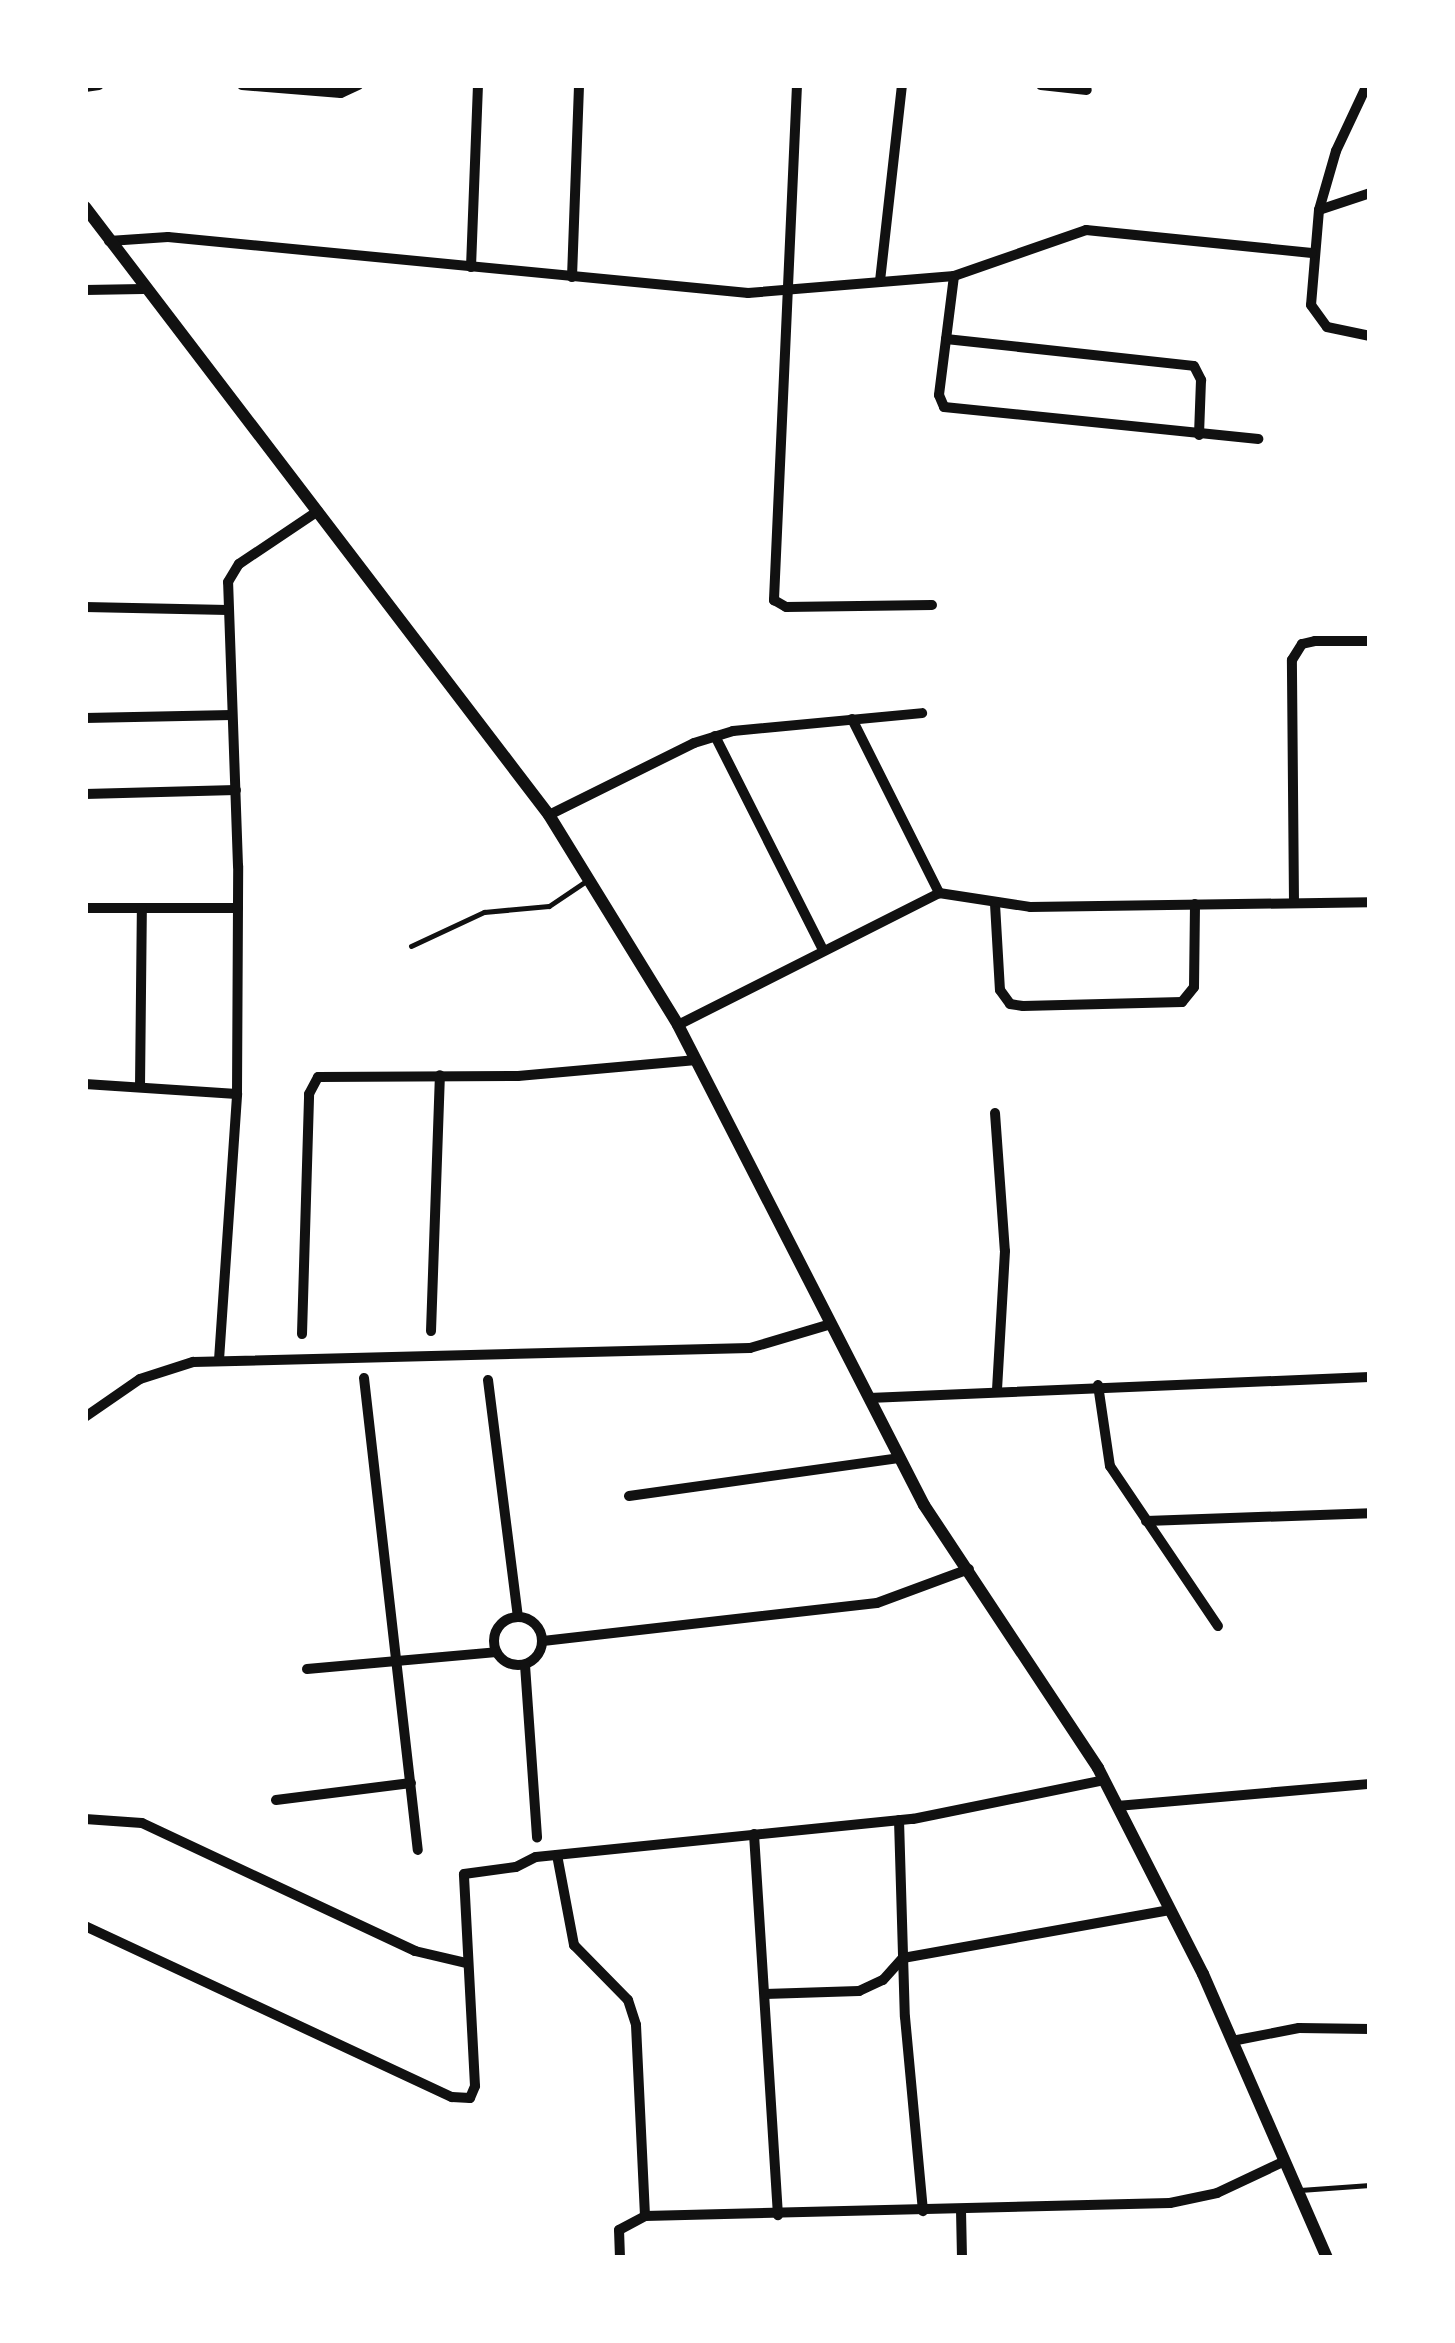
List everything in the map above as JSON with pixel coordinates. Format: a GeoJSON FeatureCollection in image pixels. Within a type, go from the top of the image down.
{"type":"FeatureCollection","features":[{"type":"Feature","properties":{"kind":"street"},"geometry":{"type":"LineString","coordinates":[[85,87],[99,85]]}},
{"type":"Feature","properties":{"kind":"street"},"geometry":{"type":"LineString","coordinates":[[242,85],[341,93],[358,85]]}},
{"type":"Feature","properties":{"kind":"street"},"geometry":{"type":"LineString","coordinates":[[471,267],[478,85]]}},
{"type":"Feature","properties":{"kind":"street"},"geometry":{"type":"LineString","coordinates":[[572,276],[580,85]]}},
{"type":"Feature","properties":{"kind":"street"},"geometry":{"type":"LineString","coordinates":[[797,85],[774,600],[786,607],[932,605]]}},
{"type":"Feature","properties":{"kind":"street"},"geometry":{"type":"LineString","coordinates":[[880,281],[902,85]]}},
{"type":"Feature","properties":{"kind":"street"},"geometry":{"type":"LineString","coordinates":[[1041,85],[1087,90]]}},
{"type":"Feature","properties":{"kind":"street"},"geometry":{"type":"LineString","coordinates":[[1367,85],[1336,150],[1312,253],[1313,316],[1326,328],[1370,336]]}},
{"type":"Feature","properties":{"kind":"street"},"geometry":{"type":"LineString","coordinates":[[1319,210],[1370,194]]}},
{"type":"Feature","properties":{"kind":"street"},"geometry":{"type":"LineString","coordinates":[[85,207],[549,815],[678,1025],[900,1458],[1118,1806],[1232,2041],[1328,2258]]}},
{"type":"Feature","properties":{"kind":"street"},"geometry":{"type":"LineString","coordinates":[[109,241],[168,237],[787,293],[954,276],[1086,230],[1312,253]]}},
{"type":"Feature","properties":{"kind":"street"},"geometry":{"type":"LineString","coordinates":[[954,276],[939,395],[944,408],[1258,438]]}},
{"type":"Feature","properties":{"kind":"street"},"geometry":{"type":"LineString","coordinates":[[85,290],[144,288]]}},
{"type":"Feature","properties":{"kind":"street"},"geometry":{"type":"LineString","coordinates":[[946,339],[1194,366],[1201,380],[1199,435]]}},
{"type":"Feature","properties":{"kind":"street"},"geometry":{"type":"LineString","coordinates":[[219,1360],[237,1094],[236,790],[228,610],[231,572],[318,511]]}},
{"type":"Feature","properties":{"kind":"street"},"geometry":{"type":"LineString","coordinates":[[85,607],[228,610]]}},
{"type":"Feature","properties":{"kind":"street"},"geometry":{"type":"LineString","coordinates":[[1294,903],[1292,660],[1302,644],[1314,641],[1370,641]]}},
{"type":"Feature","properties":{"kind":"street"},"geometry":{"type":"LineString","coordinates":[[549,815],[715,736],[922,713]]}},
{"type":"Feature","properties":{"kind":"street"},"geometry":{"type":"LineString","coordinates":[[85,718],[232,715]]}},
{"type":"Feature","properties":{"kind":"street"},"geometry":{"type":"LineString","coordinates":[[852,720],[939,893]]}},
{"type":"Feature","properties":{"kind":"street"},"geometry":{"type":"LineString","coordinates":[[715,736],[823,950]]}},
{"type":"Feature","properties":{"kind":"street"},"geometry":{"type":"LineString","coordinates":[[85,794],[236,790]]}},
{"type":"Feature","properties":{"kind":"street"},"geometry":{"type":"LineString","coordinates":[[678,1025],[939,893],[995,904],[1370,902]]}},
{"type":"Feature","properties":{"kind":"street"},"geometry":{"type":"LineString","coordinates":[[995,904],[1000,990],[1010,1004],[1022,1006],[1182,1002],[1194,986],[1195,904]]}},
{"type":"Feature","properties":{"kind":"street"},"geometry":{"type":"LineString","coordinates":[[85,908],[238,908]]}},
{"type":"Feature","properties":{"kind":"street"},"geometry":{"type":"LineString","coordinates":[[140,1086],[142,908]]}},
{"type":"Feature","properties":{"kind":"street"},"geometry":{"type":"LineString","coordinates":[[302,1334],[311,1083],[328,1075],[518,1076],[696,1060]]}},
{"type":"Feature","properties":{"kind":"street"},"geometry":{"type":"LineString","coordinates":[[431,1331],[440,1075]]}},
{"type":"Feature","properties":{"kind":"street"},"geometry":{"type":"LineString","coordinates":[[85,1084],[237,1094]]}},
{"type":"Feature","properties":{"kind":"street"},"geometry":{"type":"LineString","coordinates":[[996,1113],[1005,1251],[996,1391]]}},
{"type":"Feature","properties":{"kind":"street"},"geometry":{"type":"LineString","coordinates":[[85,1418],[140,1378],[219,1360],[750,1348],[831,1324]]}},
{"type":"Feature","properties":{"kind":"street"},"geometry":{"type":"LineString","coordinates":[[869,1398],[1098,1384],[1370,1377]]}},
{"type":"Feature","properties":{"kind":"street"},"geometry":{"type":"LineString","coordinates":[[364,1378],[418,1850]]}},
{"type":"Feature","properties":{"kind":"street"},"geometry":{"type":"LineString","coordinates":[[488,1380],[518,1617]]}},
{"type":"Feature","properties":{"kind":"street"},"geometry":{"type":"LineString","coordinates":[[1098,1384],[1102,1445],[1146,1521],[1218,1626]]}},
{"type":"Feature","properties":{"kind":"street"},"geometry":{"type":"LineString","coordinates":[[629,1496],[900,1458]]}},
{"type":"Feature","properties":{"kind":"street"},"geometry":{"type":"LineString","coordinates":[[1146,1521],[1370,1513]]}},
{"type":"Feature","properties":{"kind":"street"},"geometry":{"type":"LineString","coordinates":[[538,1838],[525,1665],[543,1641],[878,1603],[968,1569]]}},
{"type":"Feature","properties":{"kind":"street"},"geometry":{"type":"LineString","coordinates":[[518,1617],[538,1627],[543,1641]]}},
{"type":"Feature","properties":{"kind":"street"},"geometry":{"type":"LineString","coordinates":[[518,1617],[498,1628],[496,1652],[508,1664],[525,1665]]}},
{"type":"Feature","properties":{"kind":"street"},"geometry":{"type":"LineString","coordinates":[[307,1669],[496,1652]]}},
{"type":"Feature","properties":{"kind":"street"},"geometry":{"type":"LineString","coordinates":[[85,1926],[462,2098],[475,2086],[460,1878],[557,1855],[898,1820],[1104,1780]]}},
{"type":"Feature","properties":{"kind":"street"},"geometry":{"type":"LineString","coordinates":[[276,1800],[411,1783]]}},
{"type":"Feature","properties":{"kind":"street"},"geometry":{"type":"LineString","coordinates":[[1118,1806],[1370,1784]]}},
{"type":"Feature","properties":{"kind":"street"},"geometry":{"type":"LineString","coordinates":[[898,1820],[903,1958],[924,2211]]}},
{"type":"Feature","properties":{"kind":"street"},"geometry":{"type":"LineString","coordinates":[[86,1821],[142,1823],[415,1951],[466,1963]]}},
{"type":"Feature","properties":{"kind":"street"},"geometry":{"type":"LineString","coordinates":[[754,1834],[778,2215]]}},
{"type":"Feature","properties":{"kind":"street"},"geometry":{"type":"LineString","coordinates":[[557,1855],[574,1945],[628,2000],[636,2025],[646,2216]]}},
{"type":"Feature","properties":{"kind":"street"},"geometry":{"type":"LineString","coordinates":[[764,1994],[860,1990],[883,1980],[903,1958],[1170,1910]]}},
{"type":"Feature","properties":{"kind":"street"},"geometry":{"type":"LineString","coordinates":[[1232,2041],[1299,2028],[1370,2028]]}},
{"type":"Feature","properties":{"kind":"street"},"geometry":{"type":"LineString","coordinates":[[620,2258],[619,2230],[646,2216],[1170,2203],[1217,2192],[1285,2161]]}},
{"type":"Feature","properties":{"kind":"street"},"geometry":{"type":"LineString","coordinates":[[962,2210],[962,2258]]}},
{"type":"Feature","properties":{"kind":"lane"},"geometry":{"type":"LineString","coordinates":[[411,946],[484,912],[550,906],[588,879]]}},
{"type":"Feature","properties":{"kind":"lane"},"geometry":{"type":"LineString","coordinates":[[1297,2190],[1370,2185]]}}]}
